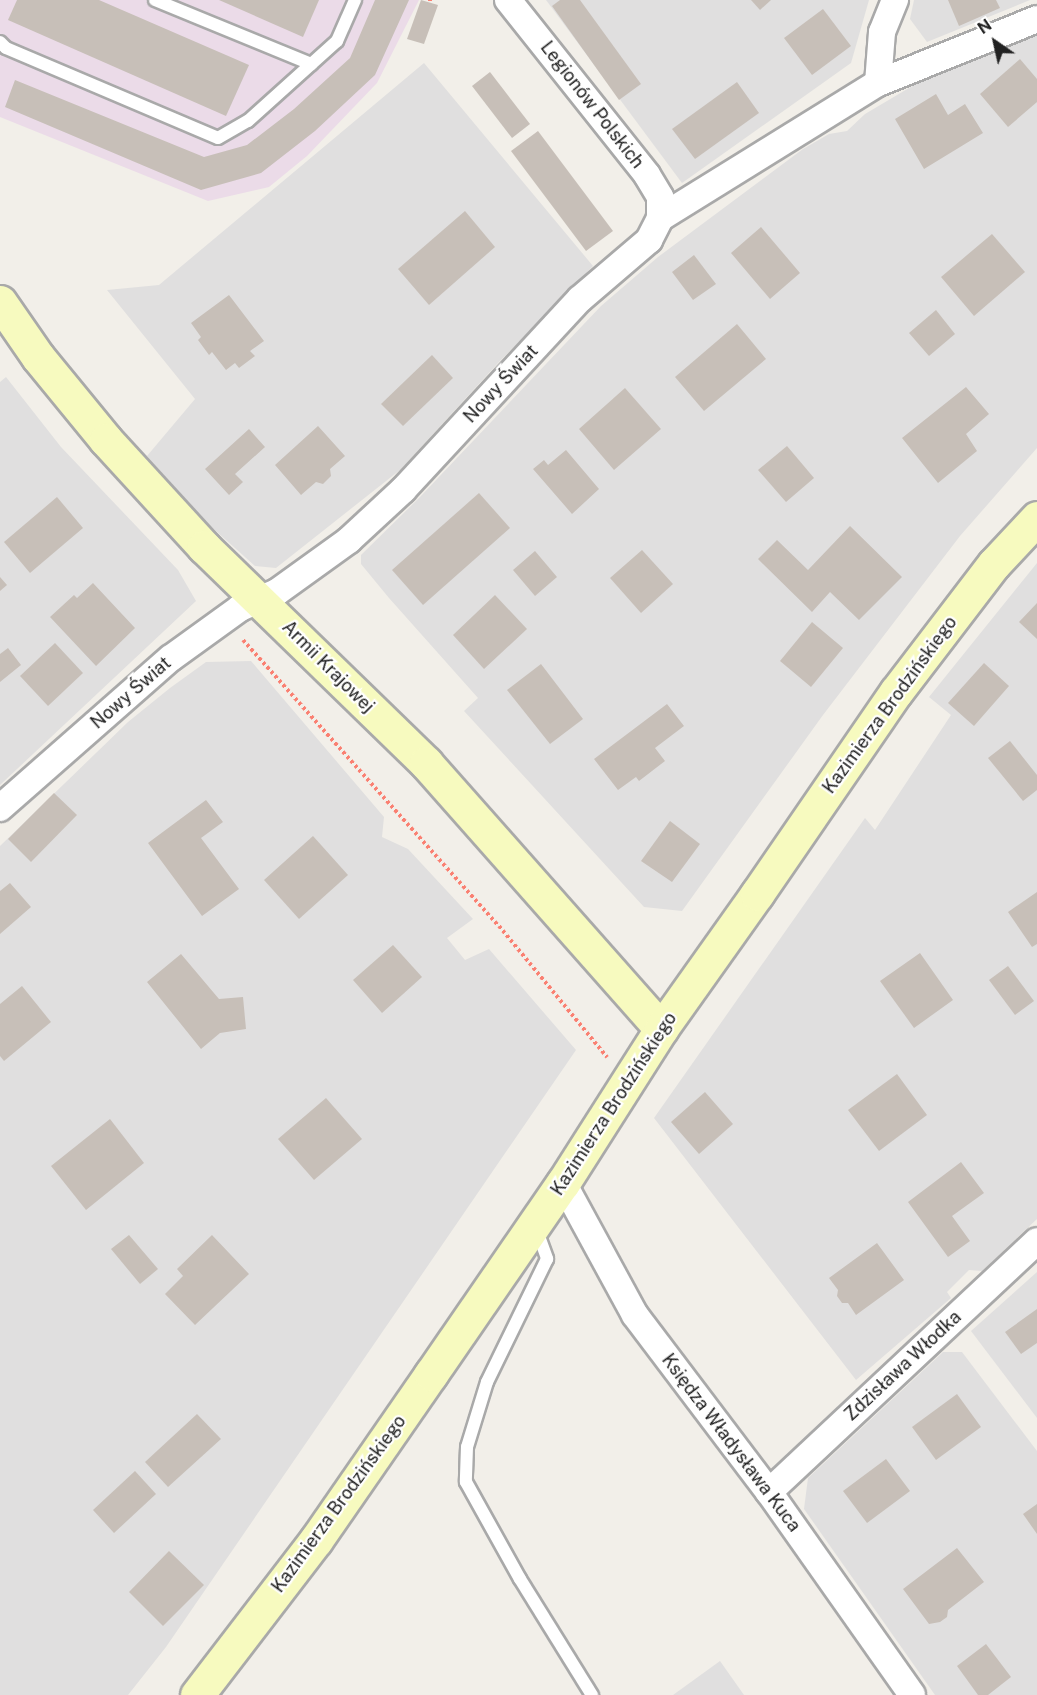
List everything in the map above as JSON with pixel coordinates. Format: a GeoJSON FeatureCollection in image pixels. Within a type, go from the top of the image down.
{"type":"FeatureCollection","features":[{"type":"Feature","properties":{"kind":"main road","name":"Armii Krajowej"},"geometry":{"type":"LineString","coordinates":[[0,302],[38,357],[106,440],[204,547],[426,763],[661,1029]]}},
{"type":"Feature","properties":{"kind":"main road","name":"Kazimierza Brodzińskiego"},"geometry":{"type":"LineString","coordinates":[[197,1695],[316,1540],[563,1183],[661,1029],[896,692],[994,564],[1037,518]]}},
{"type":"Feature","properties":{"kind":"street","name":"Legionów Polskich"},"geometry":{"type":"LineString","coordinates":[[508,0],[647,175],[660,197],[660,218]]}},
{"type":"Feature","properties":{"kind":"street"},"geometry":{"type":"LineString","coordinates":[[878,83],[882,32],[895,0]]}},
{"type":"Feature","properties":{"kind":"street","name":"Nowy Świat"},"geometry":{"type":"LineString","coordinates":[[0,808],[171,658],[224,619],[277,592],[313,568],[403,490],[580,299],[649,240],[660,218],[878,83],[1037,19]]}},
{"type":"Feature","properties":{"kind":"street","name":"Księdza Władysława Kuca"},"geometry":{"type":"LineString","coordinates":[[563,1183],[635,1316],[769,1492],[912,1695]]}},
{"type":"Feature","properties":{"kind":"street","name":"Zdzisława Włodka"},"geometry":{"type":"LineString","coordinates":[[769,1492],[1037,1241]]}},
{"type":"Feature","properties":{"kind":"lane"},"geometry":{"type":"LineString","coordinates":[[155,0],[311,64]]}},
{"type":"Feature","properties":{"kind":"lane"},"geometry":{"type":"LineString","coordinates":[[0,42],[6,48],[218,138],[248,121],[337,41],[355,0]]}},
{"type":"Feature","properties":{"kind":"lane"},"geometry":{"type":"LineString","coordinates":[[534,1224],[547,1259],[487,1382],[466,1447],[466,1482],[520,1579],[592,1695]]}},
{"type":"Feature","properties":{"kind":"path"},"geometry":{"type":"LineString","coordinates":[[224,619],[499,926],[628,1081]]}},
{"type":"Feature","properties":{"kind":"shaded area"},"geometry":{"type":"Polygon","coordinates":[[[0,0],[419,0],[377,83],[307,156],[269,187],[208,201],[0,117],[0,0]]]}},
{"type":"Feature","properties":{"kind":"shaded area"},"geometry":{"type":"Polygon","coordinates":[[[546,0],[869,0],[851,63],[682,183],[546,0]]]}},
{"type":"Feature","properties":{"kind":"shaded area"},"geometry":{"type":"Polygon","coordinates":[[[914,0],[1030,0],[927,42],[910,19],[914,0]]]}},
{"type":"Feature","properties":{"kind":"shaded area"},"geometry":{"type":"Polygon","coordinates":[[[1037,34],[1037,448],[960,536],[823,715],[682,911],[644,907],[464,711],[478,698],[361,564],[361,555],[419,498],[601,306],[658,257],[803,149],[829,134],[847,131],[865,114],[936,72],[1037,34]]]}},
{"type":"Feature","properties":{"kind":"shaded area"},"geometry":{"type":"Polygon","coordinates":[[[424,63],[593,266],[499,362],[400,470],[276,568],[255,566],[207,523],[147,456],[195,399],[107,290],[159,285],[424,63]]]}},
{"type":"Feature","properties":{"kind":"shaded area"},"geometry":{"type":"Polygon","coordinates":[[[6,377],[61,447],[178,570],[196,601],[0,785],[0,382],[6,377]]]}},
{"type":"Feature","properties":{"kind":"shaded area"},"geometry":{"type":"Polygon","coordinates":[[[1037,563],[1037,1219],[982,1271],[969,1270],[947,1292],[951,1298],[856,1380],[654,1118],[865,818],[875,830],[951,715],[929,697],[1037,563]]]}},
{"type":"Feature","properties":{"kind":"shaded area"},"geometry":{"type":"Polygon","coordinates":[[[251,661],[384,817],[382,837],[408,849],[473,919],[447,938],[465,960],[489,949],[576,1050],[166,1647],[128,1695],[0,1695],[0,846],[128,722],[170,688],[206,662],[251,661]]]}},
{"type":"Feature","properties":{"kind":"shaded area"},"geometry":{"type":"Polygon","coordinates":[[[1037,1272],[1037,1418],[971,1331],[1037,1272]]]}},
{"type":"Feature","properties":{"kind":"shaded area"},"geometry":{"type":"Polygon","coordinates":[[[943,1352],[962,1352],[1037,1451],[1037,1695],[935,1695],[804,1509],[808,1478],[943,1352]]]}},
{"type":"Feature","properties":{"kind":"shaded area"},"geometry":{"type":"Polygon","coordinates":[[[720,1661],[744,1695],[673,1695],[720,1661]]]}},
{"type":"Feature","properties":{"kind":"building"},"geometry":{"type":"Polygon","coordinates":[[[17,0],[99,0],[249,65],[226,116],[8,20],[17,0]]]}},
{"type":"Feature","properties":{"kind":"building"},"geometry":{"type":"Polygon","coordinates":[[[219,0],[319,0],[303,37],[219,0]]]}},
{"type":"Feature","properties":{"kind":"building"},"geometry":{"type":"Polygon","coordinates":[[[375,0],[409,0],[375,75],[315,131],[261,173],[201,190],[5,107],[15,80],[204,157],[247,145],[294,109],[350,58],[375,0]]]}},
{"type":"Feature","properties":{"kind":"building"},"geometry":{"type":"Polygon","coordinates":[[[421,0],[438,5],[424,44],[407,39],[421,0]]]}},
{"type":"Feature","properties":{"kind":"building"},"geometry":{"type":"Polygon","coordinates":[[[560,0],[580,0],[641,84],[619,100],[552,6],[560,0]]]}},
{"type":"Feature","properties":{"kind":"building"},"geometry":{"type":"Polygon","coordinates":[[[751,0],[771,0],[760,10],[751,0]]]}},
{"type":"Feature","properties":{"kind":"building"},"geometry":{"type":"Polygon","coordinates":[[[948,0],[996,0],[1000,8],[959,26],[948,0]]]}},
{"type":"Feature","properties":{"kind":"building"},"geometry":{"type":"Polygon","coordinates":[[[823,9],[851,46],[812,75],[784,38],[823,9]]]}},
{"type":"Feature","properties":{"kind":"building"},"geometry":{"type":"Polygon","coordinates":[[[1020,59],[1037,79],[1037,102],[1008,127],[980,94],[1020,59]]]}},
{"type":"Feature","properties":{"kind":"building"},"geometry":{"type":"Polygon","coordinates":[[[490,72],[530,124],[512,138],[472,86],[490,72]]]}},
{"type":"Feature","properties":{"kind":"building"},"geometry":{"type":"Polygon","coordinates":[[[737,82],[759,113],[695,159],[672,129],[737,82]]]}},
{"type":"Feature","properties":{"kind":"building"},"geometry":{"type":"Polygon","coordinates":[[[936,94],[948,115],[965,104],[983,133],[924,169],[895,119],[936,94]]]}},
{"type":"Feature","properties":{"kind":"building"},"geometry":{"type":"Polygon","coordinates":[[[538,131],[613,231],[586,251],[511,151],[538,131]]]}},
{"type":"Feature","properties":{"kind":"building"},"geometry":{"type":"Polygon","coordinates":[[[465,211],[495,247],[429,305],[398,269],[465,211]]]}},
{"type":"Feature","properties":{"kind":"building"},"geometry":{"type":"Polygon","coordinates":[[[761,227],[800,273],[770,299],[731,253],[761,227]]]}},
{"type":"Feature","properties":{"kind":"building"},"geometry":{"type":"Polygon","coordinates":[[[992,234],[1025,272],[974,316],[941,277],[992,234]]]}},
{"type":"Feature","properties":{"kind":"building"},"geometry":{"type":"Polygon","coordinates":[[[694,255],[716,284],[693,300],[672,272],[694,255]]]}},
{"type":"Feature","properties":{"kind":"building"},"geometry":{"type":"Polygon","coordinates":[[[229,295],[264,341],[250,351],[255,356],[239,368],[235,363],[226,370],[212,352],[209,355],[198,340],[201,337],[191,323],[229,295]]]}},
{"type":"Feature","properties":{"kind":"building"},"geometry":{"type":"Polygon","coordinates":[[[936,310],[955,334],[929,356],[909,333],[936,310]]]}},
{"type":"Feature","properties":{"kind":"building"},"geometry":{"type":"Polygon","coordinates":[[[737,324],[766,359],[704,411],[675,377],[737,324]]]}},
{"type":"Feature","properties":{"kind":"building"},"geometry":{"type":"Polygon","coordinates":[[[432,355],[453,378],[403,426],[381,404],[432,355]]]}},
{"type":"Feature","properties":{"kind":"building"},"geometry":{"type":"Polygon","coordinates":[[[966,387],[989,414],[966,434],[977,451],[938,483],[902,438],[966,387]]]}},
{"type":"Feature","properties":{"kind":"building"},"geometry":{"type":"Polygon","coordinates":[[[625,388],[661,429],[614,470],[579,429],[625,388]]]}},
{"type":"Feature","properties":{"kind":"building"},"geometry":{"type":"Polygon","coordinates":[[[318,426],[345,456],[330,469],[331,476],[323,484],[316,482],[301,495],[275,465],[318,426]]]}},
{"type":"Feature","properties":{"kind":"building"},"geometry":{"type":"Polygon","coordinates":[[[249,429],[265,447],[235,474],[243,482],[229,495],[205,469],[249,429]]]}},
{"type":"Feature","properties":{"kind":"building"},"geometry":{"type":"Polygon","coordinates":[[[787,446],[814,478],[786,502],[758,470],[787,446]]]}},
{"type":"Feature","properties":{"kind":"building"},"geometry":{"type":"Polygon","coordinates":[[[566,450],[599,489],[572,514],[533,469],[544,460],[548,465],[566,450]]]}},
{"type":"Feature","properties":{"kind":"building"},"geometry":{"type":"Polygon","coordinates":[[[479,493],[510,528],[423,605],[392,570],[479,493]]]}},
{"type":"Feature","properties":{"kind":"building"},"geometry":{"type":"Polygon","coordinates":[[[57,497],[83,528],[30,573],[4,542],[57,497]]]}},
{"type":"Feature","properties":{"kind":"building"},"geometry":{"type":"Polygon","coordinates":[[[850,526],[902,577],[859,620],[830,592],[812,612],[758,559],[777,540],[808,570],[850,526]]]}},
{"type":"Feature","properties":{"kind":"building"},"geometry":{"type":"Polygon","coordinates":[[[642,550],[673,584],[641,613],[610,578],[642,550]]]}},
{"type":"Feature","properties":{"kind":"building"},"geometry":{"type":"Polygon","coordinates":[[[535,551],[557,577],[535,596],[513,570],[535,551]]]}},
{"type":"Feature","properties":{"kind":"building"},"geometry":{"type":"Polygon","coordinates":[[[0,577],[7,585],[0,591],[0,577]]]}},
{"type":"Feature","properties":{"kind":"building"},"geometry":{"type":"Polygon","coordinates":[[[93,583],[135,628],[96,666],[50,617],[74,595],[77,598],[93,583]]]}},
{"type":"Feature","properties":{"kind":"building"},"geometry":{"type":"Polygon","coordinates":[[[495,595],[527,629],[484,669],[453,635],[495,595]]]}},
{"type":"Feature","properties":{"kind":"building"},"geometry":{"type":"Polygon","coordinates":[[[1037,603],[1037,639],[1019,622],[1037,603]]]}},
{"type":"Feature","properties":{"kind":"building"},"geometry":{"type":"Polygon","coordinates":[[[812,622],[843,648],[811,687],[780,661],[812,622]]]}},
{"type":"Feature","properties":{"kind":"building"},"geometry":{"type":"Polygon","coordinates":[[[55,643],[83,673],[48,706],[20,676],[55,643]]]}},
{"type":"Feature","properties":{"kind":"building"},"geometry":{"type":"Polygon","coordinates":[[[8,648],[21,665],[0,682],[0,654],[8,648]]]}},
{"type":"Feature","properties":{"kind":"building"},"geometry":{"type":"Polygon","coordinates":[[[984,663],[1009,686],[974,726],[948,703],[984,663]]]}},
{"type":"Feature","properties":{"kind":"building"},"geometry":{"type":"Polygon","coordinates":[[[541,664],[583,719],[550,744],[507,690],[541,664]]]}},
{"type":"Feature","properties":{"kind":"building"},"geometry":{"type":"Polygon","coordinates":[[[667,704],[684,726],[655,748],[665,761],[639,781],[636,777],[618,790],[594,759],[667,704]]]}},
{"type":"Feature","properties":{"kind":"building"},"geometry":{"type":"Polygon","coordinates":[[[1010,741],[1037,775],[1037,790],[1023,801],[988,758],[1010,741]]]}},
{"type":"Feature","properties":{"kind":"building"},"geometry":{"type":"Polygon","coordinates":[[[54,793],[77,815],[31,862],[8,839],[54,793]]]}},
{"type":"Feature","properties":{"kind":"building"},"geometry":{"type":"Polygon","coordinates":[[[206,800],[223,822],[201,838],[239,889],[202,916],[148,843],[206,800]]]}},
{"type":"Feature","properties":{"kind":"building"},"geometry":{"type":"Polygon","coordinates":[[[670,821],[700,844],[672,882],[641,861],[670,821]]]}},
{"type":"Feature","properties":{"kind":"building"},"geometry":{"type":"Polygon","coordinates":[[[313,836],[348,875],[299,919],[264,880],[313,836]]]}},
{"type":"Feature","properties":{"kind":"building"},"geometry":{"type":"Polygon","coordinates":[[[10,883],[31,907],[0,934],[0,891],[10,883]]]}},
{"type":"Feature","properties":{"kind":"building"},"geometry":{"type":"Polygon","coordinates":[[[1037,892],[1037,944],[1032,947],[1008,912],[1037,892]]]}},
{"type":"Feature","properties":{"kind":"building"},"geometry":{"type":"Polygon","coordinates":[[[393,945],[422,977],[382,1013],[353,980],[393,945]]]}},
{"type":"Feature","properties":{"kind":"building"},"geometry":{"type":"Polygon","coordinates":[[[920,953],[953,1000],[914,1028],[880,981],[920,953]]]}},
{"type":"Feature","properties":{"kind":"building"},"geometry":{"type":"Polygon","coordinates":[[[181,954],[219,999],[243,997],[246,1029],[220,1033],[201,1049],[147,982],[181,954]]]}},
{"type":"Feature","properties":{"kind":"building"},"geometry":{"type":"Polygon","coordinates":[[[1008,966],[1034,1001],[1015,1015],[989,980],[1008,966]]]}},
{"type":"Feature","properties":{"kind":"building"},"geometry":{"type":"Polygon","coordinates":[[[22,986],[51,1022],[4,1061],[0,1056],[0,1004],[22,986]]]}},
{"type":"Feature","properties":{"kind":"building"},"geometry":{"type":"Polygon","coordinates":[[[897,1074],[927,1115],[879,1151],[848,1110],[897,1074]]]}},
{"type":"Feature","properties":{"kind":"building"},"geometry":{"type":"Polygon","coordinates":[[[705,1092],[733,1124],[699,1154],[671,1122],[705,1092]]]}},
{"type":"Feature","properties":{"kind":"building"},"geometry":{"type":"Polygon","coordinates":[[[326,1098],[362,1139],[314,1180],[278,1139],[326,1098]]]}},
{"type":"Feature","properties":{"kind":"building"},"geometry":{"type":"Polygon","coordinates":[[[110,1119],[144,1163],[86,1210],[51,1166],[110,1119]]]}},
{"type":"Feature","properties":{"kind":"building"},"geometry":{"type":"Polygon","coordinates":[[[961,1162],[984,1193],[952,1216],[970,1241],[948,1257],[908,1202],[961,1162]]]}},
{"type":"Feature","properties":{"kind":"building"},"geometry":{"type":"Polygon","coordinates":[[[129,1235],[158,1269],[140,1284],[111,1249],[129,1235]]]}},
{"type":"Feature","properties":{"kind":"building"},"geometry":{"type":"Polygon","coordinates":[[[212,1235],[249,1274],[195,1325],[165,1294],[183,1276],[177,1269],[212,1235]]]}},
{"type":"Feature","properties":{"kind":"building"},"geometry":{"type":"Polygon","coordinates":[[[877,1243],[904,1280],[856,1315],[848,1303],[842,1303],[837,1296],[838,1290],[829,1278],[877,1243]]]}},
{"type":"Feature","properties":{"kind":"building"},"geometry":{"type":"Polygon","coordinates":[[[1037,1309],[1037,1343],[1021,1354],[1005,1332],[1037,1309]]]}},
{"type":"Feature","properties":{"kind":"building"},"geometry":{"type":"Polygon","coordinates":[[[957,1394],[981,1427],[936,1460],[912,1427],[957,1394]]]}},
{"type":"Feature","properties":{"kind":"building"},"geometry":{"type":"Polygon","coordinates":[[[197,1414],[221,1439],[168,1487],[145,1462],[197,1414]]]}},
{"type":"Feature","properties":{"kind":"building"},"geometry":{"type":"Polygon","coordinates":[[[886,1459],[910,1491],[867,1523],[843,1491],[886,1459]]]}},
{"type":"Feature","properties":{"kind":"building"},"geometry":{"type":"Polygon","coordinates":[[[135,1471],[156,1494],[114,1533],[93,1510],[135,1471]]]}},
{"type":"Feature","properties":{"kind":"building"},"geometry":{"type":"Polygon","coordinates":[[[1037,1504],[1037,1534],[1023,1514],[1037,1504]]]}},
{"type":"Feature","properties":{"kind":"building"},"geometry":{"type":"Polygon","coordinates":[[[957,1548],[984,1582],[948,1610],[947,1617],[940,1622],[929,1624],[903,1589],[957,1548]]]}},
{"type":"Feature","properties":{"kind":"building"},"geometry":{"type":"Polygon","coordinates":[[[169,1551],[204,1585],[163,1626],[129,1592],[169,1551]]]}},
{"type":"Feature","properties":{"kind":"building"},"geometry":{"type":"Polygon","coordinates":[[[986,1644],[1011,1677],[988,1695],[978,1695],[957,1666],[986,1644]]]}}]}
